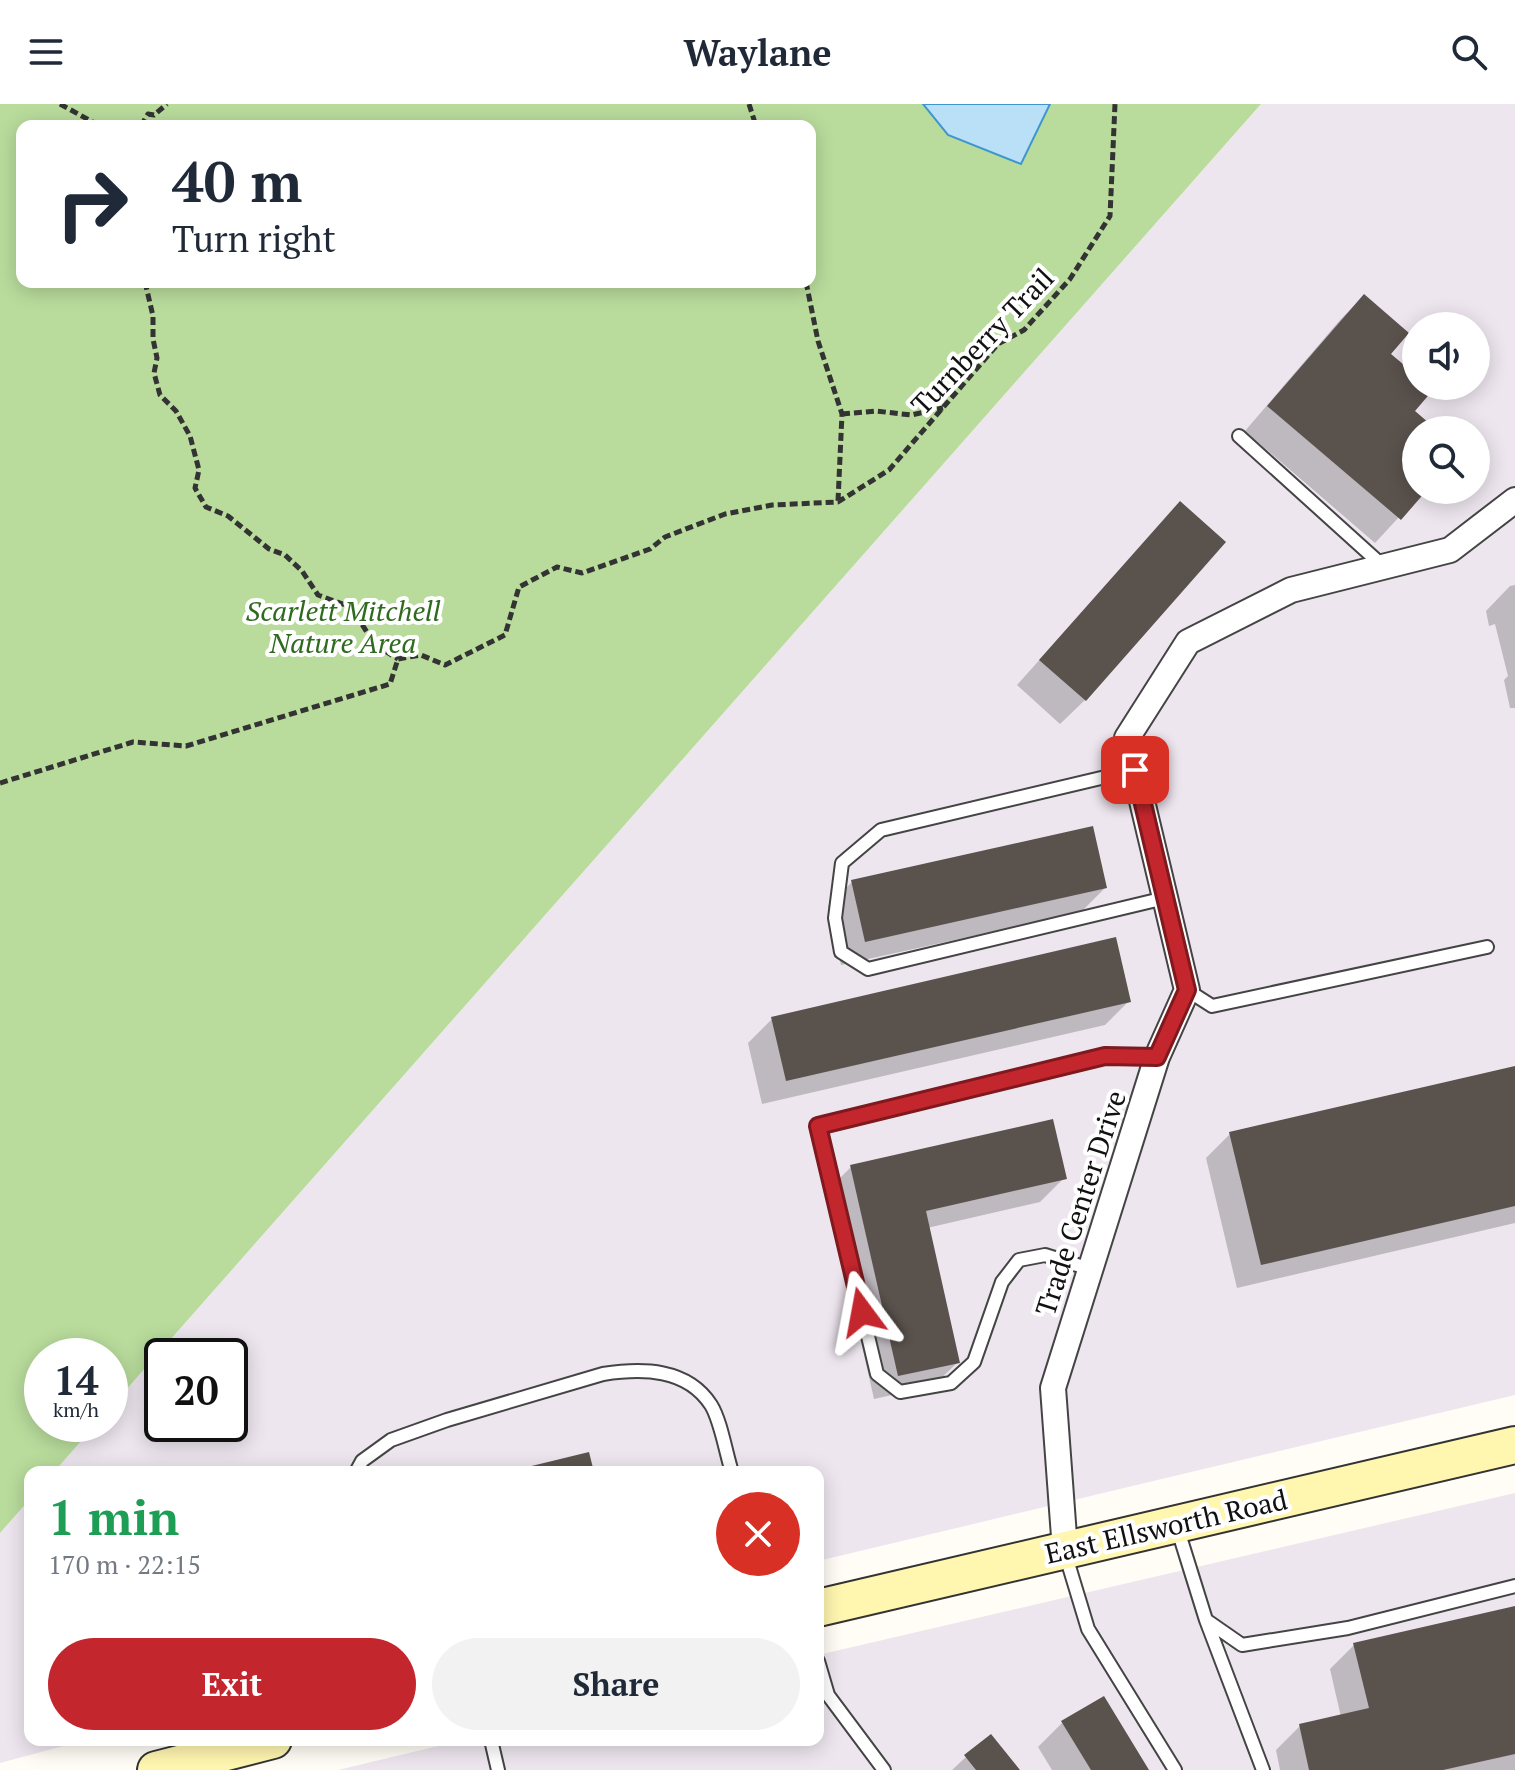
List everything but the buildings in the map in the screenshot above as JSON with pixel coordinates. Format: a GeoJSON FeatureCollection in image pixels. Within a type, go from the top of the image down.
{"type":"FeatureCollection","features":[{"type":"Feature","properties":{"kind":"main road","name":"East Ellsworth Road"},"geometry":{"type":"LineString","coordinates":[[824,1607],[1515,1445]]}},
{"type":"Feature","properties":{"kind":"main road"},"geometry":{"type":"LineString","coordinates":[[156,1770],[250,1746]]}},
{"type":"Feature","properties":{"kind":"street"},"geometry":{"type":"LineString","coordinates":[[1187,990],[1127,738],[1188,642],[1291,590],[1450,550],[1515,500]]}},
{"type":"Feature","properties":{"kind":"street","name":"Trade Center Drive"},"geometry":{"type":"LineString","coordinates":[[1065,1550],[1053,1388],[1157,1057],[1187,990]]}},
{"type":"Feature","properties":{"kind":"lane"},"geometry":{"type":"LineString","coordinates":[[1239,436],[1384,567]]}},
{"type":"Feature","properties":{"kind":"lane"},"geometry":{"type":"LineString","coordinates":[[1135,770],[881,830],[842,863],[835,918],[841,952],[868,969],[1165,898]]}},
{"type":"Feature","properties":{"kind":"lane"},"geometry":{"type":"LineString","coordinates":[[1187,990],[1212,1006],[1487,947]]}},
{"type":"Feature","properties":{"kind":"lane"},"geometry":{"type":"LineString","coordinates":[[1090,1269],[1045,1255],[1019,1260],[1002,1282],[974,1362],[951,1383],[900,1392],[877,1374],[818,1126],[1105,1056],[1157,1057]]}},
{"type":"Feature","properties":{"kind":"lane"},"geometry":{"type":"LineString","coordinates":[[359,1466],[391,1440],[603,1374],[630,1370],[664,1372],[689,1382],[712,1406],[730,1466]]}},
{"type":"Feature","properties":{"kind":"lane"},"geometry":{"type":"LineString","coordinates":[[1176,1524],[1206,1620],[1263,1770]]}},
{"type":"Feature","properties":{"kind":"lane"},"geometry":{"type":"LineString","coordinates":[[1065,1550],[1088,1629],[1175,1770]]}},
{"type":"Feature","properties":{"kind":"lane"},"geometry":{"type":"LineString","coordinates":[[1206,1620],[1242,1645],[1348,1628],[1515,1586]]}},
{"type":"Feature","properties":{"kind":"lane"},"geometry":{"type":"LineString","coordinates":[[824,1681],[828,1695],[877,1768]]}},
{"type":"Feature","properties":{"kind":"lane"},"geometry":{"type":"LineString","coordinates":[[492,1746],[498,1770]]}},
{"type":"Feature","properties":{"kind":"path"},"geometry":{"type":"LineString","coordinates":[[60,104],[89,120]]}},
{"type":"Feature","properties":{"kind":"path"},"geometry":{"type":"LineString","coordinates":[[144,120],[148,114],[154,115],[167,104]]}},
{"type":"Feature","properties":{"kind":"path","name":"Turnberry Trail"},"geometry":{"type":"LineString","coordinates":[[398,659],[421,655],[445,665],[505,635],[519,587],[557,567],[582,573],[650,549],[665,537],[725,514],[772,505],[838,502],[889,470],[998,344],[1024,330],[1070,279],[1110,216],[1115,104]]}},
{"type":"Feature","properties":{"kind":"path"},"geometry":{"type":"LineString","coordinates":[[0,783],[133,742],[186,746],[390,684],[398,659],[375,645],[351,607],[318,595],[302,571],[285,555],[269,549],[228,516],[206,507],[195,488],[199,470],[190,436],[176,411],[160,395],[154,373],[157,358],[146,288]]}},
{"type":"Feature","properties":{"kind":"path"},"geometry":{"type":"LineString","coordinates":[[807,288],[818,341],[842,414],[838,502]]}},
{"type":"Feature","properties":{"kind":"path"},"geometry":{"type":"LineString","coordinates":[[842,414],[876,411],[911,415],[944,408]]}},
{"type":"Feature","properties":{"kind":"shaded area"},"geometry":{"type":"Polygon","coordinates":[[[1261,104],[1515,104],[1515,1395],[824,1560],[824,1466],[59,1466],[80,1442],[128,1442],[128,1388],[144,1369],[144,1442],[248,1442],[248,1338],[172,1338],[1261,104]]]}},
{"type":"Feature","properties":{"kind":"shaded area"},"geometry":{"type":"Polygon","coordinates":[[[1515,1493],[1515,1770],[338,1770],[438,1746],[824,1746],[824,1654],[1515,1493]]]}},
{"type":"Feature","properties":{"kind":"shaded area"},"geometry":{"type":"Polygon","coordinates":[[[24,1506],[24,1746],[64,1746],[0,1763],[0,1533],[24,1506]]]}},
{"type":"Feature","properties":{"kind":"green space","name":"Scarlett Mitchell Nature Area"},"geometry":{"type":"Polygon","coordinates":[[[0,104],[1261,104],[172,1338],[144,1338],[144,1369],[128,1388],[128,1338],[24,1338],[24,1442],[80,1442],[59,1466],[24,1466],[24,1506],[0,1533],[0,104]]]}},
{"type":"Feature","properties":{"kind":"water"},"geometry":{"type":"Polygon","coordinates":[[[923,104],[1050,104],[1021,164],[948,135],[923,104]]]}},
{"type":"Feature","properties":{"kind":"route"},"geometry":{"type":"LineString","coordinates":[[862,1312],[818,1126],[1105,1056],[1157,1057],[1187,990],[1135,770]]}}]}
